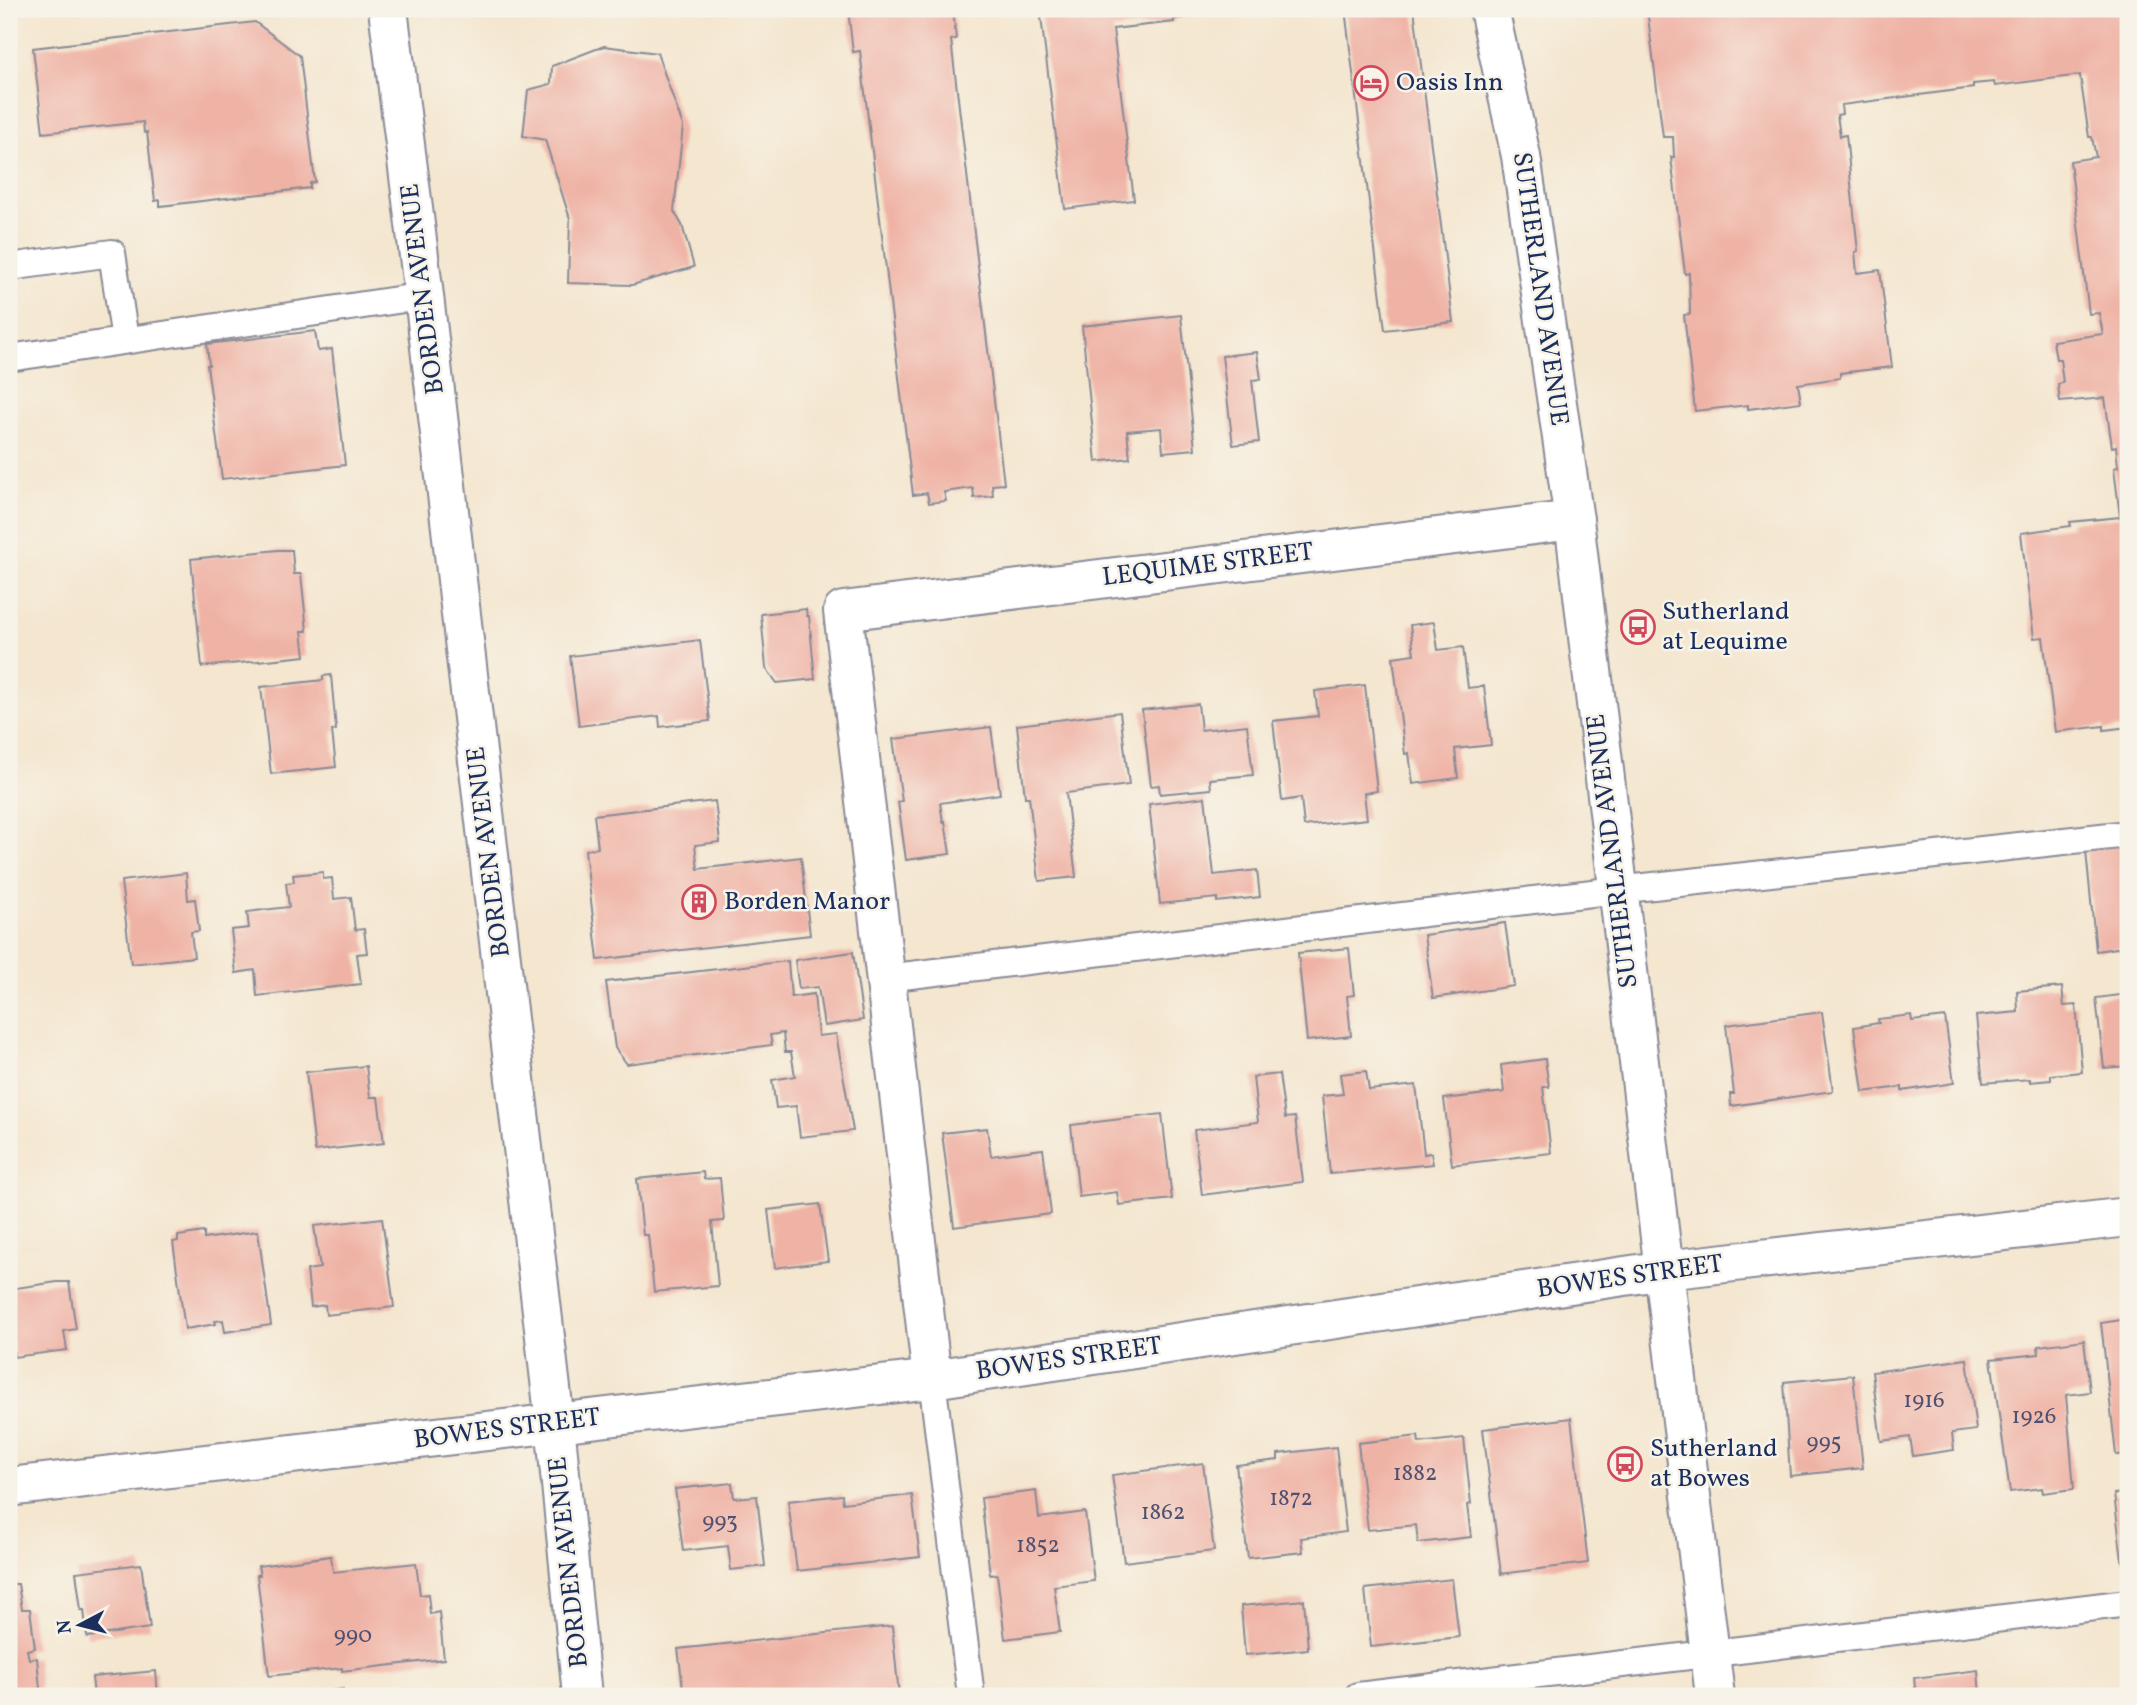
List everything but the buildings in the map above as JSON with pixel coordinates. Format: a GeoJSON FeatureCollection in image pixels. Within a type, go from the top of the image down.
{"type":"FeatureCollection","features":[{"type":"Feature","properties":{"kind":"street","name":"BORDEN AVENUE"},"geometry":{"type":"LineString","coordinates":[[388,9],[555,1423],[582,1696]]}},
{"type":"Feature","properties":{"kind":"street","name":"SUTHERLAND AVENUE"},"geometry":{"type":"LineString","coordinates":[[1489,9],[1521,156],[1574,520],[1715,1696]]}},
{"type":"Feature","properties":{"kind":"street","name":"LEQUIME STREET"},"geometry":{"type":"LineString","coordinates":[[886,978],[843,611],[1574,520]]}},
{"type":"Feature","properties":{"kind":"street"},"geometry":{"type":"LineString","coordinates":[[886,978],[932,1379]]}},
{"type":"Feature","properties":{"kind":"street","name":"BOWES STREET"},"geometry":{"type":"LineString","coordinates":[[9,1487],[932,1379],[1665,1270],[2128,1217]]}},
{"type":"Feature","properties":{"kind":"lane"},"geometry":{"type":"LineString","coordinates":[[9,267],[112,253],[125,340]]}},
{"type":"Feature","properties":{"kind":"lane"},"geometry":{"type":"LineString","coordinates":[[9,358],[424,296]]}},
{"type":"Feature","properties":{"kind":"lane"},"geometry":{"type":"LineString","coordinates":[[886,978],[1618,891],[2128,834]]}},
{"type":"Feature","properties":{"kind":"lane"},"geometry":{"type":"LineString","coordinates":[[932,1379],[971,1696]]}},
{"type":"Feature","properties":{"kind":"lane"},"geometry":{"type":"LineString","coordinates":[[1358,1696],[2128,1603]]}},
{"type":"Feature","properties":{"kind":"place","name":"Oasis Inn"},"geometry":{"type":"Point","coordinates":[1371,83]}},
{"type":"Feature","properties":{"kind":"place","name":"Sutherland at Lequime"},"geometry":{"type":"Point","coordinates":[1638,627]}},
{"type":"Feature","properties":{"kind":"place","name":"Borden Manor"},"geometry":{"type":"Point","coordinates":[699,902]}},
{"type":"Feature","properties":{"kind":"place","name":"Sutherland at Bowes"},"geometry":{"type":"Point","coordinates":[1625,1464]}}]}
